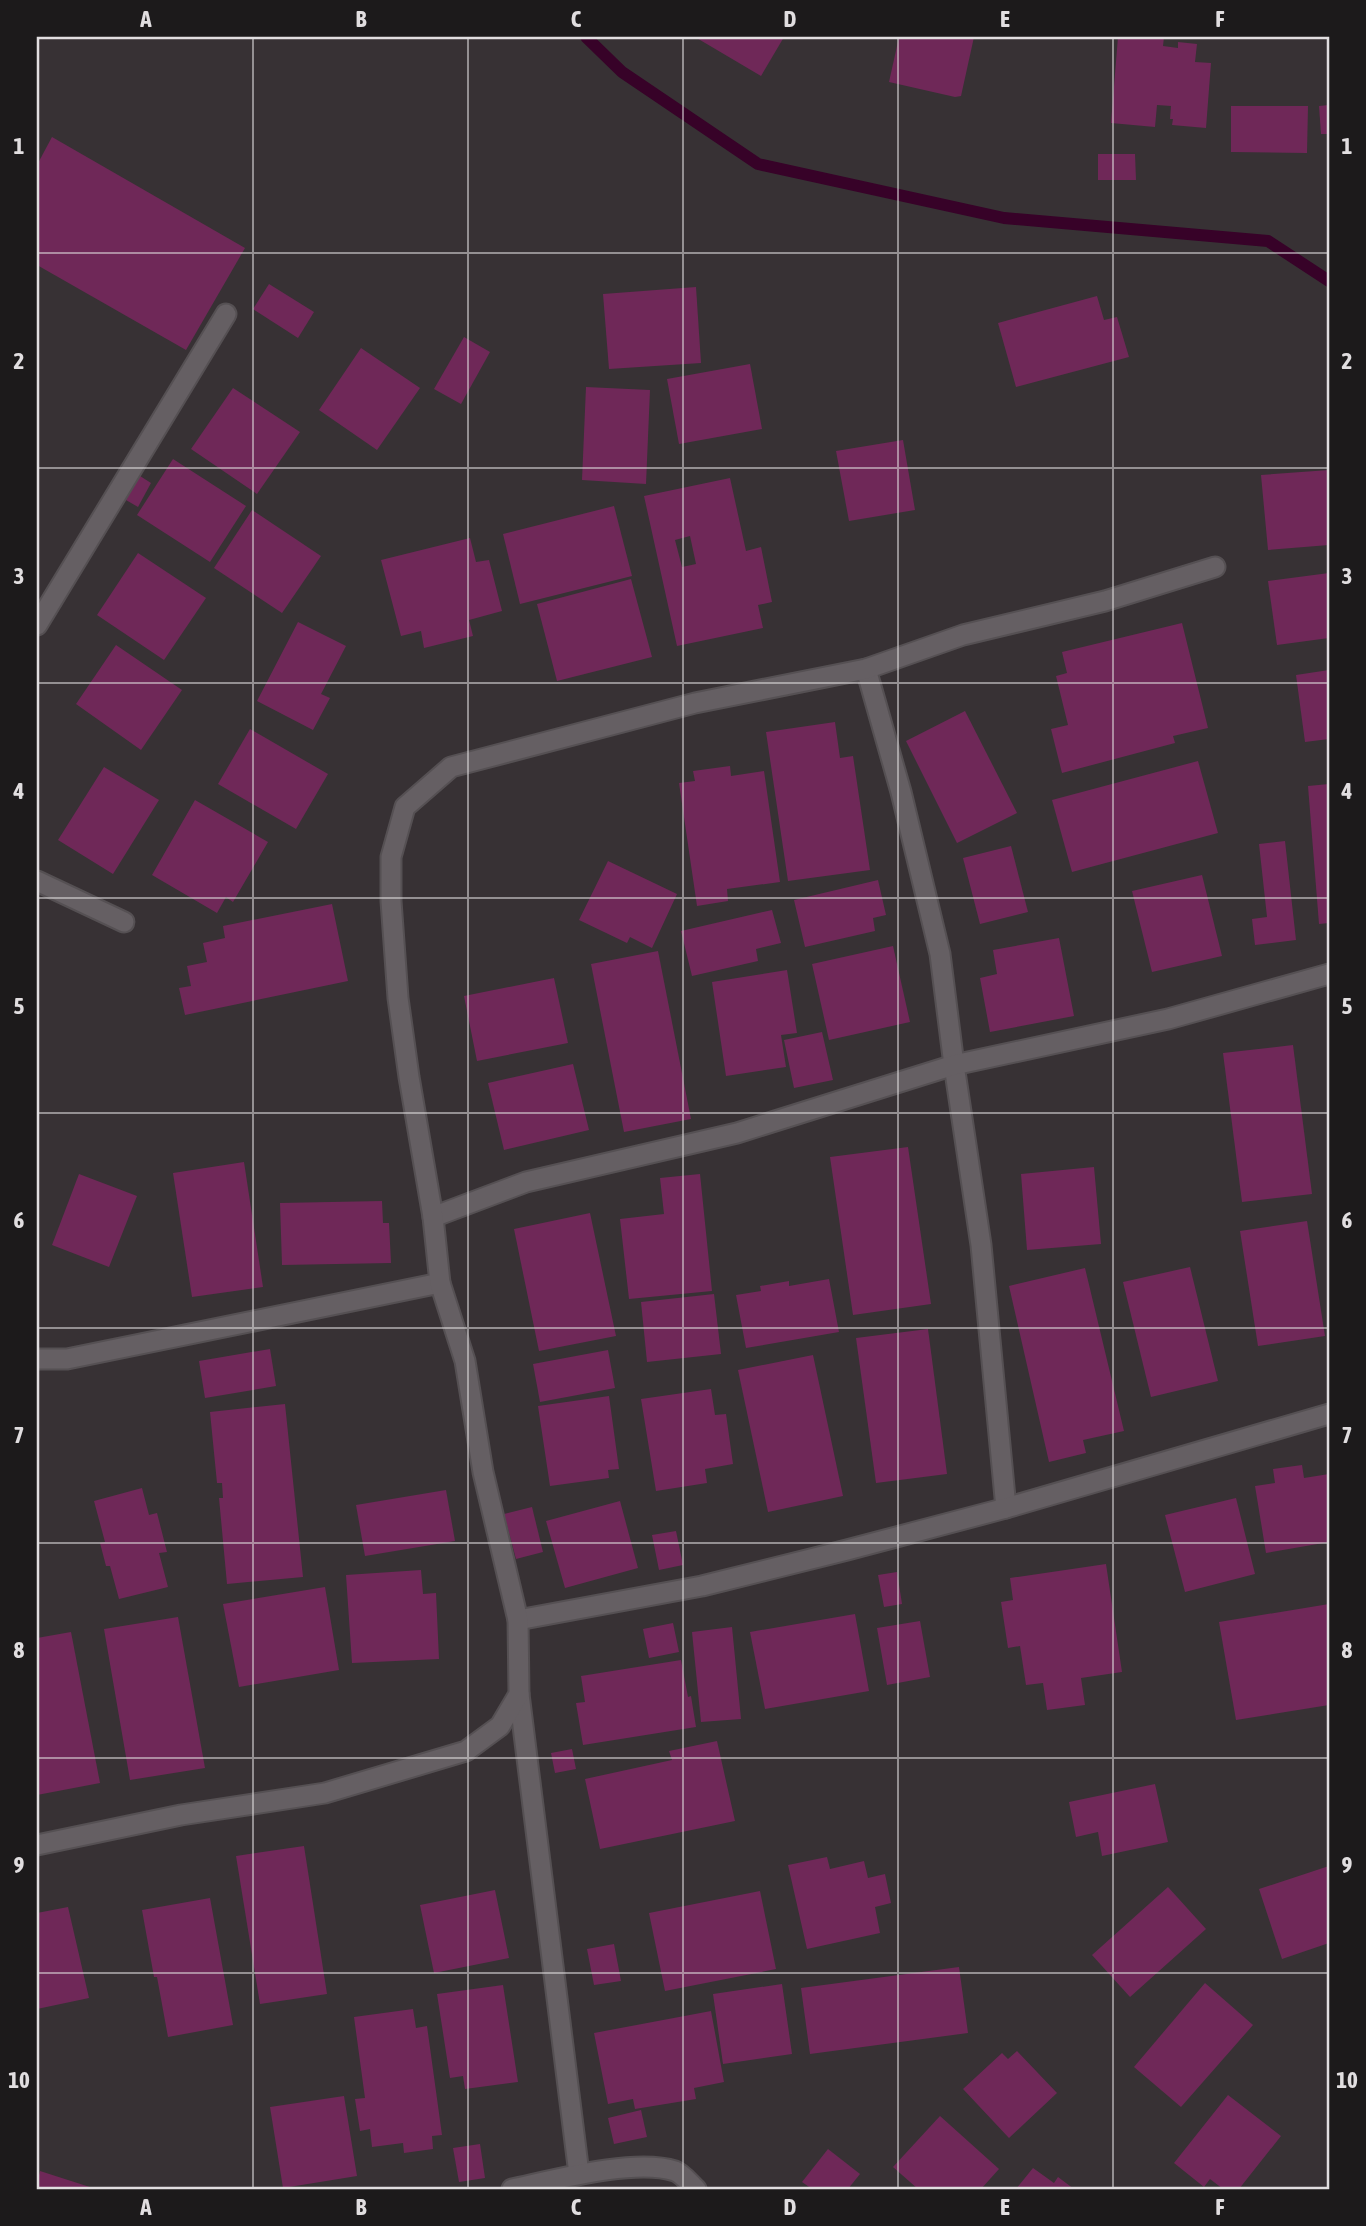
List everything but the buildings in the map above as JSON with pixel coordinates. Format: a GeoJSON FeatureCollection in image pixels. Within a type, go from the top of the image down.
{"type":"FeatureCollection","features":[{"type":"Feature","properties":{"kind":"street"},"geometry":{"type":"LineString","coordinates":[[37,625],[226,314]]}},
{"type":"Feature","properties":{"kind":"street"},"geometry":{"type":"LineString","coordinates":[[579,2175],[519,1694],[518,1620],[482,1472],[465,1361],[440,1283],[433,1217],[398,998],[391,901],[391,857],[405,807],[451,767],[695,703],[866,669],[963,635],[1105,601],[1215,567]]}},
{"type":"Feature","properties":{"kind":"street"},"geometry":{"type":"LineString","coordinates":[[866,669],[901,792],[937,941],[981,1245],[1006,1508]]}},
{"type":"Feature","properties":{"kind":"street"},"geometry":{"type":"LineString","coordinates":[[37,881],[124,922]]}},
{"type":"Feature","properties":{"kind":"street"},"geometry":{"type":"LineString","coordinates":[[433,1217],[526,1182],[737,1133],[954,1065],[1168,1019],[1329,974]]}},
{"type":"Feature","properties":{"kind":"street"},"geometry":{"type":"LineString","coordinates":[[37,1359],[67,1359],[440,1283]]}},
{"type":"Feature","properties":{"kind":"street"},"geometry":{"type":"LineString","coordinates":[[518,1620],[702,1586],[1006,1508],[1329,1414]]}},
{"type":"Feature","properties":{"kind":"street"},"geometry":{"type":"LineString","coordinates":[[37,1845],[181,1815],[325,1793],[466,1751],[500,1726],[519,1694]]}},
{"type":"Feature","properties":{"kind":"street"},"geometry":{"type":"LineString","coordinates":[[512,2189],[579,2175],[642,2166],[678,2172],[696,2189]]}},
{"type":"Feature","properties":{"kind":"waterway"},"geometry":{"type":"LineString","coordinates":[[586,37],[622,72],[758,164],[1004,218],[1268,241],[1329,281]]}}]}
